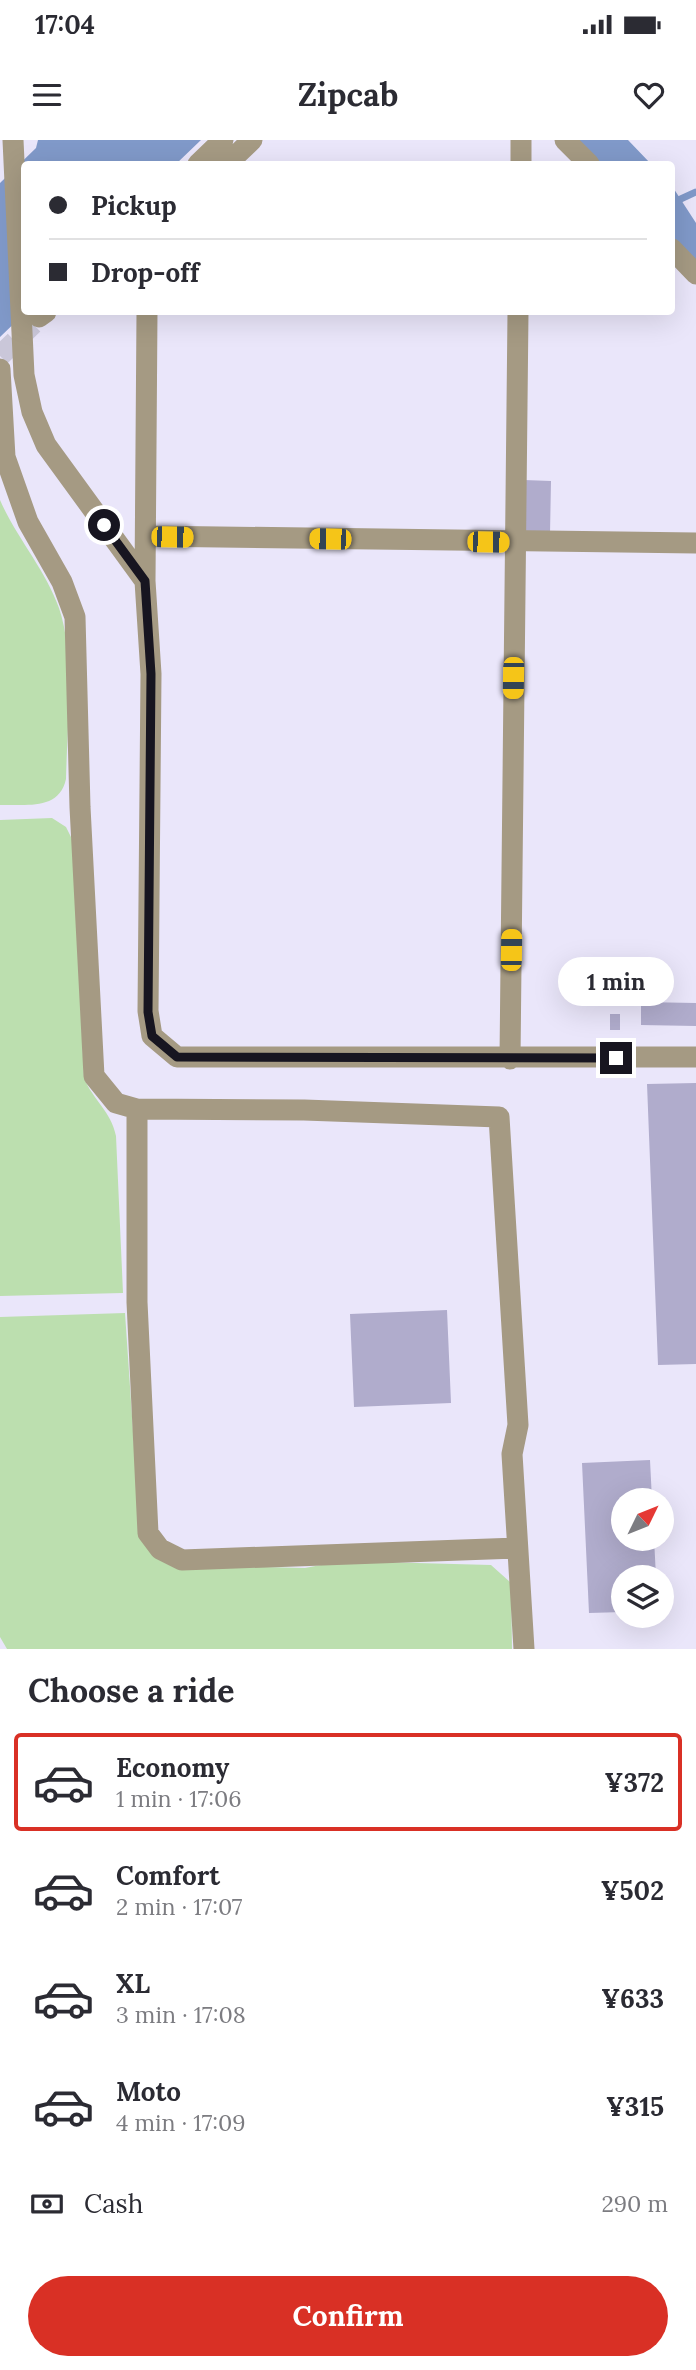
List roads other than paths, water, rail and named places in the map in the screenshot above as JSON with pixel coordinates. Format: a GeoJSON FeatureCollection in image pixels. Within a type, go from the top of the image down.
{"type":"FeatureCollection","features":[{"type":"Feature","properties":{"kind":"street"},"geometry":{"type":"LineString","coordinates":[[201,161],[223,140]]}},
{"type":"Feature","properties":{"kind":"street"},"geometry":{"type":"LineString","coordinates":[[230,161],[252,140]]}},
{"type":"Feature","properties":{"kind":"street"},"geometry":{"type":"LineString","coordinates":[[521,140],[521,161]]}},
{"type":"Feature","properties":{"kind":"street"},"geometry":{"type":"LineString","coordinates":[[565,140],[586,161]]}},
{"type":"Feature","properties":{"kind":"street"},"geometry":{"type":"LineString","coordinates":[[22,142],[22,161]]}},
{"type":"Feature","properties":{"kind":"street"},"geometry":{"type":"LineString","coordinates":[[675,252],[696,274]]}},
{"type":"Feature","properties":{"kind":"street"},"geometry":{"type":"LineString","coordinates":[[23,315],[24,375],[32,412],[46,446],[145,581]]}},
{"type":"Feature","properties":{"kind":"street"},"geometry":{"type":"LineString","coordinates":[[147,315],[145,581],[151,674],[148,1012],[152,1036],[177,1057],[696,1057]]}},
{"type":"Feature","properties":{"kind":"street"},"geometry":{"type":"LineString","coordinates":[[510,1059],[518,315]]}},
{"type":"Feature","properties":{"kind":"street"},"geometry":{"type":"LineString","coordinates":[[0,369],[5,457],[28,522],[62,582],[75,617],[80,807],[94,1076],[116,1103],[137,1109],[304,1110],[499,1117],[518,1425],[512,1454],[524,1649]]}},
{"type":"Feature","properties":{"kind":"street"},"geometry":{"type":"LineString","coordinates":[[146,536],[696,544]]}},
{"type":"Feature","properties":{"kind":"street"},"geometry":{"type":"LineString","coordinates":[[137,1109],[137,1301],[148,1533],[153,1542],[182,1560],[516,1548]]}},
{"type":"Feature","properties":{"kind":"water"},"geometry":{"type":"Polygon","coordinates":[[[38,140],[201,140],[179,161],[23,161],[36,148],[38,140]]]}},
{"type":"Feature","properties":{"kind":"water"},"geometry":{"type":"Polygon","coordinates":[[[573,140],[628,140],[648,161],[594,161],[573,140]]]}},
{"type":"Feature","properties":{"kind":"water"},"geometry":{"type":"Polygon","coordinates":[[[21,163],[23,315],[0,337],[0,183],[21,163]]]}},
{"type":"Feature","properties":{"kind":"water"},"geometry":{"type":"Polygon","coordinates":[[[675,191],[696,223],[696,264],[675,244],[675,191]]]}},
{"type":"Feature","properties":{"kind":"waterway"},"geometry":{"type":"LineString","coordinates":[[675,202],[696,192]]}},
{"type":"Feature","properties":{"kind":"tunnel"},"geometry":{"type":"LineString","coordinates":[[0,356],[33,324]]}}]}
